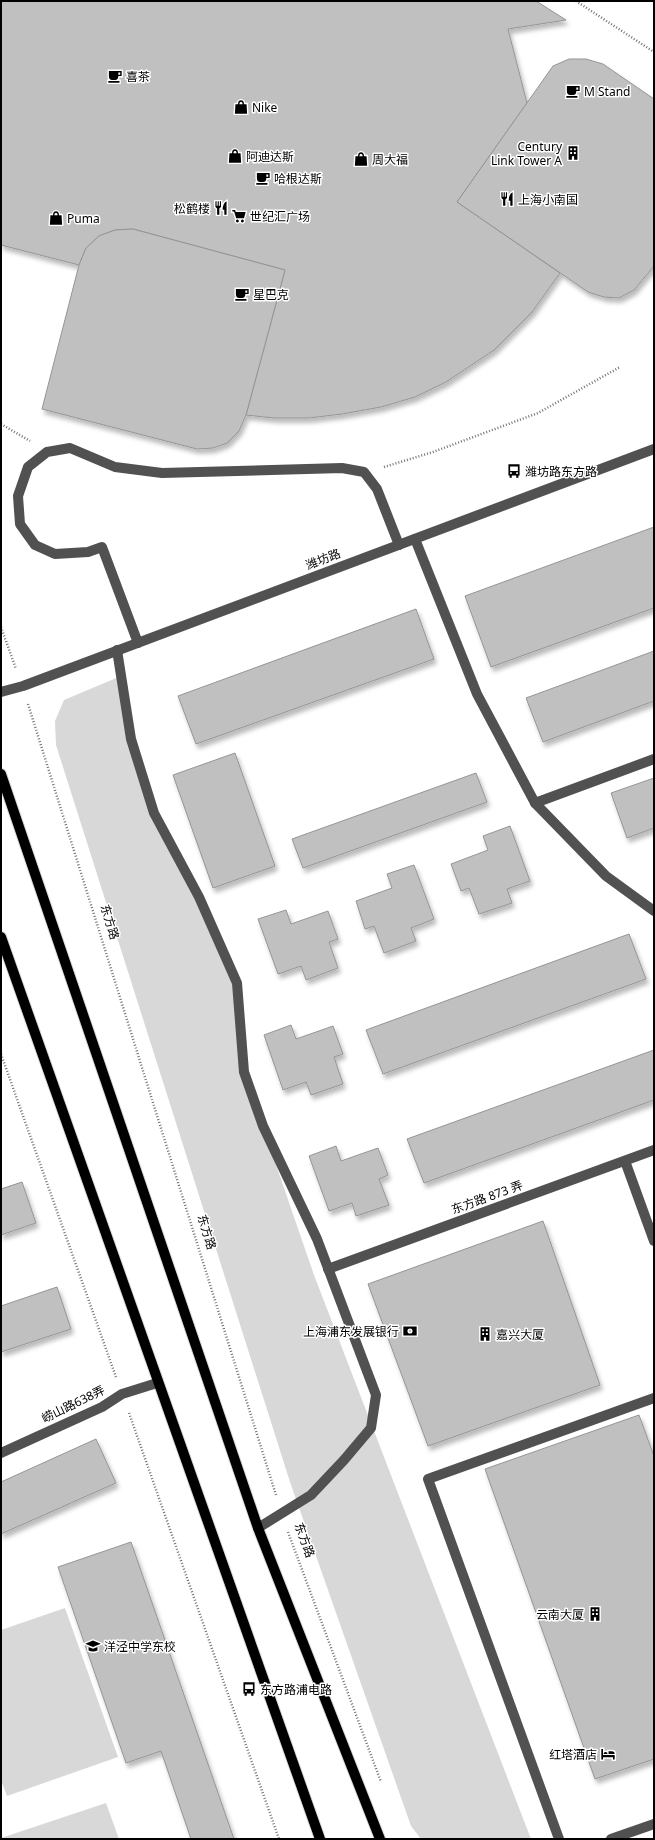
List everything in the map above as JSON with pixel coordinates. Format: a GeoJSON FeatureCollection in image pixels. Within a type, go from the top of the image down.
{"type":"FeatureCollection","features":[{"type":"Feature","properties":{"kind":"main road"},"geometry":{"type":"LineString","coordinates":[[1,774],[258,1528],[380,1839]]}},
{"type":"Feature","properties":{"kind":"main road"},"geometry":{"type":"LineString","coordinates":[[1,937],[320,1839]]}},
{"type":"Feature","properties":{"kind":"street"},"geometry":{"type":"LineString","coordinates":[[138,643],[102,547],[88,552],[55,554],[35,545],[20,524],[18,496],[28,467],[47,452],[70,448],[115,466],[162,473],[342,468],[364,472],[377,489],[399,545]]}},
{"type":"Feature","properties":{"kind":"street","name":"潍坊路"},"geometry":{"type":"LineString","coordinates":[[1,692],[22,686],[138,643],[654,449]]}},
{"type":"Feature","properties":{"kind":"street"},"geometry":{"type":"LineString","coordinates":[[415,539],[477,694],[535,803],[606,876],[654,911]]}},
{"type":"Feature","properties":{"kind":"street"},"geometry":{"type":"LineString","coordinates":[[116,650],[131,739],[154,813],[199,897],[237,983],[244,1072],[263,1126],[317,1239],[376,1396],[371,1428],[344,1460],[311,1495],[258,1528]]}},
{"type":"Feature","properties":{"kind":"street"},"geometry":{"type":"LineString","coordinates":[[535,803],[654,759]]}},
{"type":"Feature","properties":{"kind":"street","name":"东方路 873 弄"},"geometry":{"type":"LineString","coordinates":[[328,1269],[654,1150]]}},
{"type":"Feature","properties":{"kind":"street"},"geometry":{"type":"LineString","coordinates":[[625,1161],[654,1241]]}},
{"type":"Feature","properties":{"kind":"street","name":"崂山路638弄"},"geometry":{"type":"LineString","coordinates":[[1,1453],[102,1407],[122,1394],[158,1383]]}},
{"type":"Feature","properties":{"kind":"street"},"geometry":{"type":"LineString","coordinates":[[559,1839],[428,1479],[654,1398]]}},
{"type":"Feature","properties":{"kind":"street"},"geometry":{"type":"LineString","coordinates":[[611,1839],[654,1824]]}},
{"type":"Feature","properties":{"kind":"path"},"geometry":{"type":"LineString","coordinates":[[576,1],[654,52]]}},
{"type":"Feature","properties":{"kind":"path"},"geometry":{"type":"LineString","coordinates":[[364,472],[433,452],[538,413],[620,367]]}},
{"type":"Feature","properties":{"kind":"path"},"geometry":{"type":"LineString","coordinates":[[1,424],[47,452]]}},
{"type":"Feature","properties":{"kind":"path","name":"东方路"},"geometry":{"type":"LineString","coordinates":[[1,627],[22,686],[282,1514],[382,1787]]}},
{"type":"Feature","properties":{"kind":"path"},"geometry":{"type":"LineString","coordinates":[[1,1054],[279,1839]]}},
{"type":"Feature","properties":{"kind":"shaded area"},"geometry":{"type":"Polygon","coordinates":[[[121,676],[154,813],[237,983],[244,1072],[314,1275],[531,1839],[421,1839],[411,1826],[290,1482],[56,745],[55,721],[64,700],[121,676]]]}},
{"type":"Feature","properties":{"kind":"shaded area"},"geometry":{"type":"Polygon","coordinates":[[[65,1608],[118,1757],[7,1796],[1,1780],[1,1630],[65,1608]]]}},
{"type":"Feature","properties":{"kind":"shaded area"},"geometry":{"type":"Polygon","coordinates":[[[106,1803],[119,1839],[1,1839],[1,1838],[106,1803]]]}},
{"type":"Feature","properties":{"kind":"building","name":"世纪汇广场"},"geometry":{"type":"Polygon","coordinates":[[[1,1],[536,1],[566,20],[508,29],[527,103],[457,202],[560,273],[532,312],[494,350],[446,382],[415,397],[381,407],[309,418],[274,418],[246,415],[285,270],[133,229],[115,230],[99,236],[86,248],[79,265],[1,245],[1,1]]]}},
{"type":"Feature","properties":{"kind":"building","name":"Century Link Tower A"},"geometry":{"type":"Polygon","coordinates":[[[569,59],[586,59],[603,64],[654,99],[654,266],[634,290],[619,298],[604,297],[588,292],[457,202],[553,66],[569,59]]]}},
{"type":"Feature","properties":{"kind":"building"},"geometry":{"type":"Polygon","coordinates":[[[133,229],[285,270],[246,415],[239,431],[227,443],[213,448],[197,449],[42,409],[79,265],[86,248],[99,236],[115,230],[133,229]]]}},
{"type":"Feature","properties":{"kind":"building"},"geometry":{"type":"Polygon","coordinates":[[[654,527],[654,608],[491,667],[465,596],[654,527]]]}},
{"type":"Feature","properties":{"kind":"building"},"geometry":{"type":"Polygon","coordinates":[[[416,609],[434,659],[196,744],[178,696],[416,609]]]}},
{"type":"Feature","properties":{"kind":"building"},"geometry":{"type":"Polygon","coordinates":[[[654,651],[654,701],[543,742],[526,698],[654,651]]]}},
{"type":"Feature","properties":{"kind":"building"},"geometry":{"type":"Polygon","coordinates":[[[235,753],[275,866],[213,888],[173,775],[235,753]]]}},
{"type":"Feature","properties":{"kind":"building"},"geometry":{"type":"Polygon","coordinates":[[[476,773],[487,802],[303,868],[292,839],[476,773]]]}},
{"type":"Feature","properties":{"kind":"building"},"geometry":{"type":"Polygon","coordinates":[[[654,778],[654,828],[627,838],[611,793],[654,778]]]}},
{"type":"Feature","properties":{"kind":"building"},"geometry":{"type":"Polygon","coordinates":[[[510,826],[530,881],[507,889],[512,903],[479,914],[469,888],[461,891],[451,864],[488,850],[483,836],[510,826]]]}},
{"type":"Feature","properties":{"kind":"building"},"geometry":{"type":"Polygon","coordinates":[[[414,865],[434,919],[411,928],[416,941],[384,953],[374,926],[365,929],[356,901],[392,888],[387,874],[414,865]]]}},
{"type":"Feature","properties":{"kind":"building"},"geometry":{"type":"Polygon","coordinates":[[[286,910],[291,924],[328,911],[338,939],[329,942],[338,968],[306,980],[301,966],[278,974],[258,919],[286,910]]]}},
{"type":"Feature","properties":{"kind":"building"},"geometry":{"type":"Polygon","coordinates":[[[629,934],[646,979],[383,1074],[366,1030],[629,934]]]}},
{"type":"Feature","properties":{"kind":"building"},"geometry":{"type":"Polygon","coordinates":[[[291,1025],[296,1039],[333,1026],[343,1054],[334,1057],[343,1084],[311,1095],[306,1082],[283,1090],[264,1035],[291,1025]]]}},
{"type":"Feature","properties":{"kind":"building"},"geometry":{"type":"Polygon","coordinates":[[[654,1050],[654,1100],[424,1183],[407,1139],[654,1050]]]}},
{"type":"Feature","properties":{"kind":"building"},"geometry":{"type":"Polygon","coordinates":[[[336,1146],[341,1161],[378,1148],[388,1175],[379,1179],[389,1205],[356,1216],[352,1203],[329,1211],[309,1156],[336,1146]]]}},
{"type":"Feature","properties":{"kind":"building"},"geometry":{"type":"Polygon","coordinates":[[[22,1182],[36,1223],[1,1235],[1,1189],[22,1182]]]}},
{"type":"Feature","properties":{"kind":"building","name":"嘉兴大厦"},"geometry":{"type":"Polygon","coordinates":[[[543,1221],[600,1385],[428,1446],[368,1284],[543,1221]]]}},
{"type":"Feature","properties":{"kind":"building"},"geometry":{"type":"Polygon","coordinates":[[[57,1287],[71,1329],[1,1352],[1,1306],[57,1287]]]}},
{"type":"Feature","properties":{"kind":"building","name":"云南大厦"},"geometry":{"type":"Polygon","coordinates":[[[639,1415],[654,1456],[654,1759],[595,1779],[485,1469],[639,1415]]]}},
{"type":"Feature","properties":{"kind":"building"},"geometry":{"type":"Polygon","coordinates":[[[96,1439],[116,1483],[1,1534],[1,1482],[96,1439]]]}},
{"type":"Feature","properties":{"kind":"building"},"geometry":{"type":"Polygon","coordinates":[[[131,1542],[234,1839],[191,1839],[161,1751],[126,1763],[58,1567],[131,1542]]]}},
{"type":"Feature","properties":{"kind":"place","name":"喜茶"},"geometry":{"type":"Point","coordinates":[115,76]}},
{"type":"Feature","properties":{"kind":"place","name":"M Stand"},"geometry":{"type":"Point","coordinates":[573,91]}},
{"type":"Feature","properties":{"kind":"place","name":"Nike"},"geometry":{"type":"Point","coordinates":[241,107]}},
{"type":"Feature","properties":{"kind":"place","name":"Century Link Tower A"},"geometry":{"type":"Point","coordinates":[573,153]}},
{"type":"Feature","properties":{"kind":"place","name":"阿迪达斯"},"geometry":{"type":"Point","coordinates":[235,156]}},
{"type":"Feature","properties":{"kind":"place","name":"周大福"},"geometry":{"type":"Point","coordinates":[361,159]}},
{"type":"Feature","properties":{"kind":"place","name":"哈根达斯"},"geometry":{"type":"Point","coordinates":[263,178]}},
{"type":"Feature","properties":{"kind":"place","name":"上海小南国"},"geometry":{"type":"Point","coordinates":[507,199]}},
{"type":"Feature","properties":{"kind":"place","name":"松鹤楼"},"geometry":{"type":"Point","coordinates":[221,208]}},
{"type":"Feature","properties":{"kind":"place","name":"世纪汇广场"},"geometry":{"type":"Point","coordinates":[239,216]}},
{"type":"Feature","properties":{"kind":"place","name":"Puma"},"geometry":{"type":"Point","coordinates":[56,218]}},
{"type":"Feature","properties":{"kind":"place","name":"星巴克"},"geometry":{"type":"Point","coordinates":[242,294]}},
{"type":"Feature","properties":{"kind":"place","name":"潍坊路东方路"},"geometry":{"type":"Point","coordinates":[514,471]}},
{"type":"Feature","properties":{"kind":"place","name":"上海浦东发展银行"},"geometry":{"type":"Point","coordinates":[410,1331]}},
{"type":"Feature","properties":{"kind":"place","name":"嘉兴大厦"},"geometry":{"type":"Point","coordinates":[485,1334]}},
{"type":"Feature","properties":{"kind":"place","name":"云南大厦"},"geometry":{"type":"Point","coordinates":[595,1614]}},
{"type":"Feature","properties":{"kind":"place","name":"洋泾中学东校"},"geometry":{"type":"Point","coordinates":[93,1646]}},
{"type":"Feature","properties":{"kind":"place","name":"东方路浦电路"},"geometry":{"type":"Point","coordinates":[249,1689]}},
{"type":"Feature","properties":{"kind":"place","name":"红塔酒店"},"geometry":{"type":"Point","coordinates":[608,1754]}}]}
